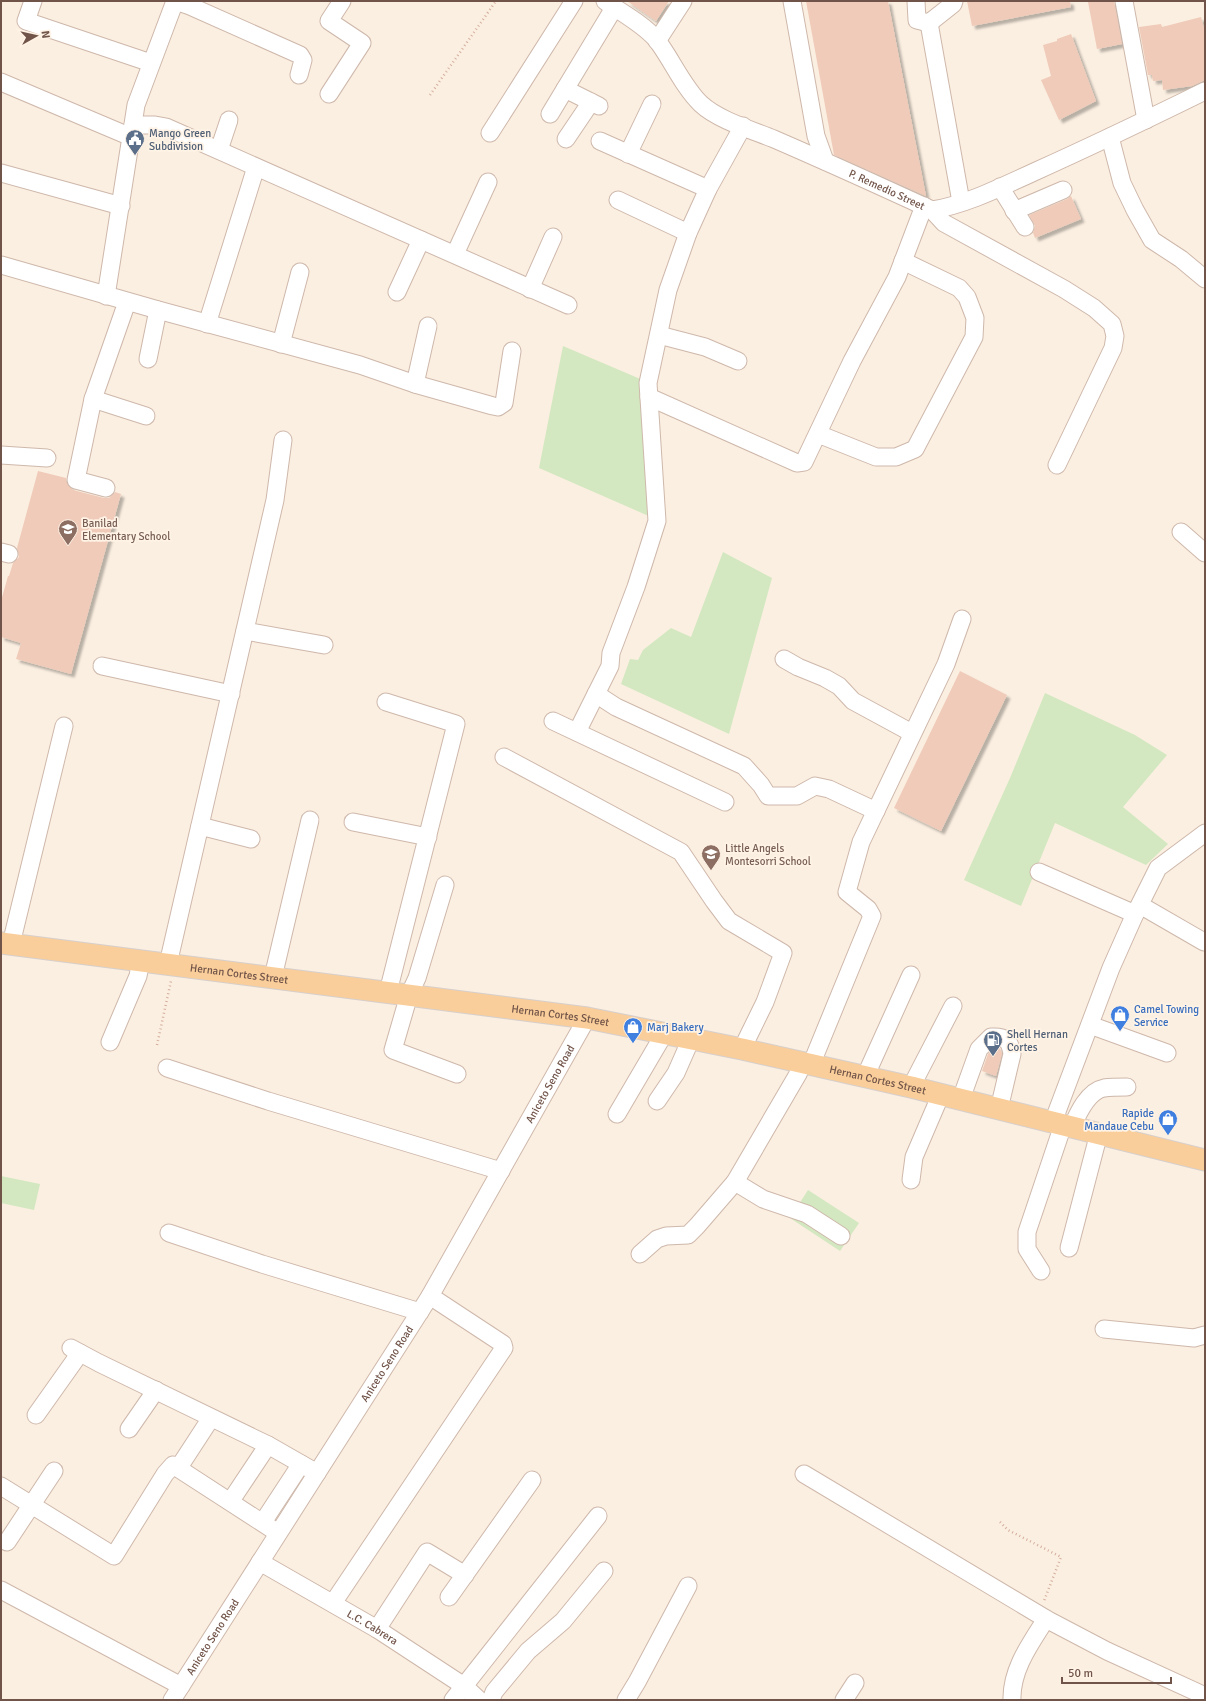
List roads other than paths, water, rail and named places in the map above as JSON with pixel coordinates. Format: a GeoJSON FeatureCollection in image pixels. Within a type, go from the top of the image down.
{"type":"FeatureCollection","features":[{"type":"Feature","properties":{"kind":"main road","name":"Hernan Cortes Street"},"geometry":{"type":"LineString","coordinates":[[6,943],[587,1018],[742,1049],[911,1087],[1205,1160]]}},
{"type":"Feature","properties":{"kind":"street"},"geometry":{"type":"LineString","coordinates":[[33,1],[26,21],[151,62]]}},
{"type":"Feature","properties":{"kind":"street"},"geometry":{"type":"LineString","coordinates":[[106,296],[136,105],[175,1],[215,9],[300,55],[303,60],[298,75]]}},
{"type":"Feature","properties":{"kind":"street"},"geometry":{"type":"LineString","coordinates":[[329,94],[362,43],[329,21],[342,1]]}},
{"type":"Feature","properties":{"kind":"street"},"geometry":{"type":"LineString","coordinates":[[490,133],[574,1]]}},
{"type":"Feature","properties":{"kind":"street"},"geometry":{"type":"LineString","coordinates":[[657,40],[683,1]]}},
{"type":"Feature","properties":{"kind":"street"},"geometry":{"type":"LineString","coordinates":[[792,1],[816,136],[825,161]]}},
{"type":"Feature","properties":{"kind":"street"},"geometry":{"type":"LineString","coordinates":[[916,1],[917,20],[929,23]]}},
{"type":"Feature","properties":{"kind":"street"},"geometry":{"type":"LineString","coordinates":[[929,23],[953,4],[954,1]]}},
{"type":"Feature","properties":{"kind":"street"},"geometry":{"type":"LineString","coordinates":[[1124,1],[1146,120]]}},
{"type":"Feature","properties":{"kind":"street"},"geometry":{"type":"LineString","coordinates":[[550,114],[610,4]]}},
{"type":"Feature","properties":{"kind":"street","name":"P. Remedio Street"},"geometry":{"type":"LineString","coordinates":[[610,4],[657,40],[673,68],[701,104],[725,120],[743,126],[825,161],[928,208],[949,207],[1000,187],[1205,92]]}},
{"type":"Feature","properties":{"kind":"street"},"geometry":{"type":"LineString","coordinates":[[929,23],[961,202]]}},
{"type":"Feature","properties":{"kind":"street"},"geometry":{"type":"LineString","coordinates":[[1,82],[132,131],[151,125],[166,127],[568,305]]}},
{"type":"Feature","properties":{"kind":"street"},"geometry":{"type":"LineString","coordinates":[[565,89],[595,104],[566,139]]}},
{"type":"Feature","properties":{"kind":"street"},"geometry":{"type":"LineString","coordinates":[[628,154],[652,104]]}},
{"type":"Feature","properties":{"kind":"street"},"geometry":{"type":"LineString","coordinates":[[219,150],[229,120]]}},
{"type":"Feature","properties":{"kind":"street"},"geometry":{"type":"LineString","coordinates":[[577,732],[610,666],[611,653],[636,586],[657,521],[648,383],[668,290],[688,233],[708,189],[743,126]]}},
{"type":"Feature","properties":{"kind":"street"},"geometry":{"type":"LineString","coordinates":[[1110,137],[1122,183],[1152,240],[1181,259],[1205,279]]}},
{"type":"Feature","properties":{"kind":"street"},"geometry":{"type":"LineString","coordinates":[[600,141],[708,189]]}},
{"type":"Feature","properties":{"kind":"street"},"geometry":{"type":"LineString","coordinates":[[207,324],[256,167]]}},
{"type":"Feature","properties":{"kind":"street"},"geometry":{"type":"LineString","coordinates":[[1,172],[121,206]]}},
{"type":"Feature","properties":{"kind":"street"},"geometry":{"type":"LineString","coordinates":[[455,254],[488,182]]}},
{"type":"Feature","properties":{"kind":"street"},"geometry":{"type":"LineString","coordinates":[[1000,187],[1024,227]]}},
{"type":"Feature","properties":{"kind":"street"},"geometry":{"type":"LineString","coordinates":[[1014,211],[1064,190]]}},
{"type":"Feature","properties":{"kind":"street"},"geometry":{"type":"LineString","coordinates":[[618,200],[688,233]]}},
{"type":"Feature","properties":{"kind":"street"},"geometry":{"type":"LineString","coordinates":[[649,397],[797,463],[804,462],[852,361],[897,277],[928,208],[944,223],[1064,289],[1094,308],[1112,324],[1115,336],[1113,348],[1057,465]]}},
{"type":"Feature","properties":{"kind":"street"},"geometry":{"type":"LineString","coordinates":[[530,289],[553,237]]}},
{"type":"Feature","properties":{"kind":"street"},"geometry":{"type":"LineString","coordinates":[[397,292],[421,240]]}},
{"type":"Feature","properties":{"kind":"street"},"geometry":{"type":"LineString","coordinates":[[818,434],[876,457],[896,456],[915,449],[974,337],[975,318],[967,296],[959,288],[903,261]]}},
{"type":"Feature","properties":{"kind":"street"},"geometry":{"type":"LineString","coordinates":[[1,265],[127,302],[360,365],[415,384],[498,407],[504,403],[512,352]]}},
{"type":"Feature","properties":{"kind":"street"},"geometry":{"type":"LineString","coordinates":[[281,344],[300,272]]}},
{"type":"Feature","properties":{"kind":"street"},"geometry":{"type":"LineString","coordinates":[[106,488],[76,480],[93,399],[127,302]]}},
{"type":"Feature","properties":{"kind":"street"},"geometry":{"type":"LineString","coordinates":[[148,359],[158,310]]}},
{"type":"Feature","properties":{"kind":"street"},"geometry":{"type":"LineString","coordinates":[[415,384],[428,326]]}},
{"type":"Feature","properties":{"kind":"street"},"geometry":{"type":"LineString","coordinates":[[658,335],[705,347],[738,361]]}},
{"type":"Feature","properties":{"kind":"street"},"geometry":{"type":"LineString","coordinates":[[93,399],[146,416]]}},
{"type":"Feature","properties":{"kind":"street"},"geometry":{"type":"LineString","coordinates":[[172,965],[200,826],[275,500],[283,440]]}},
{"type":"Feature","properties":{"kind":"street"},"geometry":{"type":"LineString","coordinates":[[1,455],[47,458]]}},
{"type":"Feature","properties":{"kind":"street"},"geometry":{"type":"LineString","coordinates":[[1180,532],[1205,553]]}},
{"type":"Feature","properties":{"kind":"street"},"geometry":{"type":"LineString","coordinates":[[640,1254],[657,1239],[666,1236],[688,1235],[691,1233],[735,1182],[798,1074],[807,1064],[872,916],[868,909],[847,892],[861,842],[946,664],[962,619]]}},
{"type":"Feature","properties":{"kind":"street"},"geometry":{"type":"LineString","coordinates":[[245,631],[324,645]]}},
{"type":"Feature","properties":{"kind":"street"},"geometry":{"type":"LineString","coordinates":[[784,659],[839,686],[853,700],[912,733]]}},
{"type":"Feature","properties":{"kind":"street"},"geometry":{"type":"LineString","coordinates":[[102,666],[231,694]]}},
{"type":"Feature","properties":{"kind":"street"},"geometry":{"type":"LineString","coordinates":[[596,694],[616,707],[744,766],[761,785],[768,796],[797,796],[815,786],[829,789],[876,810]]}},
{"type":"Feature","properties":{"kind":"street"},"geometry":{"type":"LineString","coordinates":[[386,702],[456,724],[388,992]]}},
{"type":"Feature","properties":{"kind":"street"},"geometry":{"type":"LineString","coordinates":[[553,720],[725,802]]}},
{"type":"Feature","properties":{"kind":"street"},"geometry":{"type":"LineString","coordinates":[[6,943],[64,726]]}},
{"type":"Feature","properties":{"kind":"street"},"geometry":{"type":"LineString","coordinates":[[504,757],[681,852],[729,921],[783,953],[765,1002],[742,1049]]}},
{"type":"Feature","properties":{"kind":"street"},"geometry":{"type":"LineString","coordinates":[[273,978],[310,820]]}},
{"type":"Feature","properties":{"kind":"street"},"geometry":{"type":"LineString","coordinates":[[353,822],[428,838]]}},
{"type":"Feature","properties":{"kind":"street"},"geometry":{"type":"LineString","coordinates":[[200,826],[251,839]]}},
{"type":"Feature","properties":{"kind":"street"},"geometry":{"type":"LineString","coordinates":[[1041,1271],[1027,1249],[1027,1232],[1063,1124],[1090,1025],[1111,968],[1158,868],[1205,833]]}},
{"type":"Feature","properties":{"kind":"street"},"geometry":{"type":"LineString","coordinates":[[1039,872],[1138,909],[1204,942]]}},
{"type":"Feature","properties":{"kind":"street"},"geometry":{"type":"LineString","coordinates":[[445,885],[417,978],[409,995],[393,1050],[457,1074]]}},
{"type":"Feature","properties":{"kind":"street"},"geometry":{"type":"LineString","coordinates":[[110,1042],[138,976],[141,960]]}},
{"type":"Feature","properties":{"kind":"street"},"geometry":{"type":"LineString","coordinates":[[864,1077],[911,975]]}},
{"type":"Feature","properties":{"kind":"street"},"geometry":{"type":"LineString","coordinates":[[911,1087],[953,1006]]}},
{"type":"Feature","properties":{"kind":"street","name":"Aniceto Seno Road"},"geometry":{"type":"LineString","coordinates":[[176,1693],[430,1296],[587,1018]]}},
{"type":"Feature","properties":{"kind":"street"},"geometry":{"type":"LineString","coordinates":[[1090,1025],[1167,1054]]}},
{"type":"Feature","properties":{"kind":"street"},"geometry":{"type":"LineString","coordinates":[[617,1114],[664,1034]]}},
{"type":"Feature","properties":{"kind":"street"},"geometry":{"type":"LineString","coordinates":[[961,1099],[979,1049],[991,1037],[1003,1038],[1007,1040],[1011,1046],[1012,1054],[999,1109]]}},
{"type":"Feature","properties":{"kind":"street"},"geometry":{"type":"LineString","coordinates":[[657,1101],[676,1073],[691,1040]]}},
{"type":"Feature","properties":{"kind":"street"},"geometry":{"type":"LineString","coordinates":[[167,1068],[268,1101],[501,1171]]}},
{"type":"Feature","properties":{"kind":"street"},"geometry":{"type":"LineString","coordinates":[[1063,1124],[1077,1115],[1090,1096],[1102,1088],[1127,1087]]}},
{"type":"Feature","properties":{"kind":"street"},"geometry":{"type":"LineString","coordinates":[[911,1180],[914,1157],[941,1094]]}},
{"type":"Feature","properties":{"kind":"street"},"geometry":{"type":"LineString","coordinates":[[1069,1248],[1099,1133]]}},
{"type":"Feature","properties":{"kind":"street"},"geometry":{"type":"LineString","coordinates":[[735,1182],[763,1199],[807,1214],[841,1236]]}},
{"type":"Feature","properties":{"kind":"street"},"geometry":{"type":"LineString","coordinates":[[169,1233],[262,1264],[420,1312]]}},
{"type":"Feature","properties":{"kind":"street"},"geometry":{"type":"LineString","coordinates":[[333,1603],[504,1348],[503,1344],[430,1296]]}},
{"type":"Feature","properties":{"kind":"street"},"geometry":{"type":"LineString","coordinates":[[1104,1329],[1194,1338],[1205,1335]]}},
{"type":"Feature","properties":{"kind":"street"},"geometry":{"type":"LineString","coordinates":[[36,1415],[75,1350],[268,1445],[317,1473]]}},
{"type":"Feature","properties":{"kind":"street"},"geometry":{"type":"LineString","coordinates":[[130,1429],[156,1390]]}},
{"type":"Feature","properties":{"kind":"street"},"geometry":{"type":"LineString","coordinates":[[181,1464],[211,1418]]}},
{"type":"Feature","properties":{"kind":"street"},"geometry":{"type":"LineString","coordinates":[[232,1499],[268,1445]]}},
{"type":"Feature","properties":{"kind":"street"},"geometry":{"type":"LineString","coordinates":[[263,1522],[301,1464]]}},
{"type":"Feature","properties":{"kind":"street"},"geometry":{"type":"LineString","coordinates":[[1,1486],[114,1556],[165,1474],[173,1465],[278,1533]]}},
{"type":"Feature","properties":{"kind":"street"},"geometry":{"type":"LineString","coordinates":[[7,1542],[54,1471]]}},
{"type":"Feature","properties":{"kind":"street"},"geometry":{"type":"LineString","coordinates":[[804,1474],[1042,1617],[1107,1651],[1205,1696]]}},
{"type":"Feature","properties":{"kind":"street"},"geometry":{"type":"LineString","coordinates":[[449,1597],[532,1480]]}},
{"type":"Feature","properties":{"kind":"street"},"geometry":{"type":"LineString","coordinates":[[453,1700],[598,1516]]}},
{"type":"Feature","properties":{"kind":"street"},"geometry":{"type":"LineString","coordinates":[[377,1629],[427,1552],[465,1575]]}},
{"type":"Feature","properties":{"kind":"street","name":"L.C. Cabrera"},"geometry":{"type":"LineString","coordinates":[[260,1562],[377,1629],[464,1686],[479,1700]]}},
{"type":"Feature","properties":{"kind":"street"},"geometry":{"type":"LineString","coordinates":[[491,1700],[494,1692],[528,1651],[563,1622],[604,1571]]}},
{"type":"Feature","properties":{"kind":"street"},"geometry":{"type":"LineString","coordinates":[[626,1700],[688,1586]]}},
{"type":"Feature","properties":{"kind":"street"},"geometry":{"type":"LineString","coordinates":[[1,1590],[176,1693]]}},
{"type":"Feature","properties":{"kind":"street"},"geometry":{"type":"LineString","coordinates":[[1012,1700],[1013,1678],[1042,1617]]}},
{"type":"Feature","properties":{"kind":"street"},"geometry":{"type":"LineString","coordinates":[[844,1700],[855,1683]]}},
{"type":"Feature","properties":{"kind":"place","name":"Mango Green Subdivision"},"geometry":{"type":"Point","coordinates":[135,156]}},
{"type":"Feature","properties":{"kind":"place","name":"Banilad Elementary School"},"geometry":{"type":"Point","coordinates":[68,546]}},
{"type":"Feature","properties":{"kind":"place","name":"Little Angels Montesorri School"},"geometry":{"type":"Point","coordinates":[711,871]}},
{"type":"Feature","properties":{"kind":"place","name":"Camel Towing Service"},"geometry":{"type":"Point","coordinates":[1120,1032]}},
{"type":"Feature","properties":{"kind":"place","name":"Marj Bakery"},"geometry":{"type":"Point","coordinates":[633,1044]}},
{"type":"Feature","properties":{"kind":"place","name":"Shell Hernan Cortes"},"geometry":{"type":"Point","coordinates":[993,1057]}},
{"type":"Feature","properties":{"kind":"place","name":"Rapide Mandaue Cebu"},"geometry":{"type":"Point","coordinates":[1168,1136]}}]}
